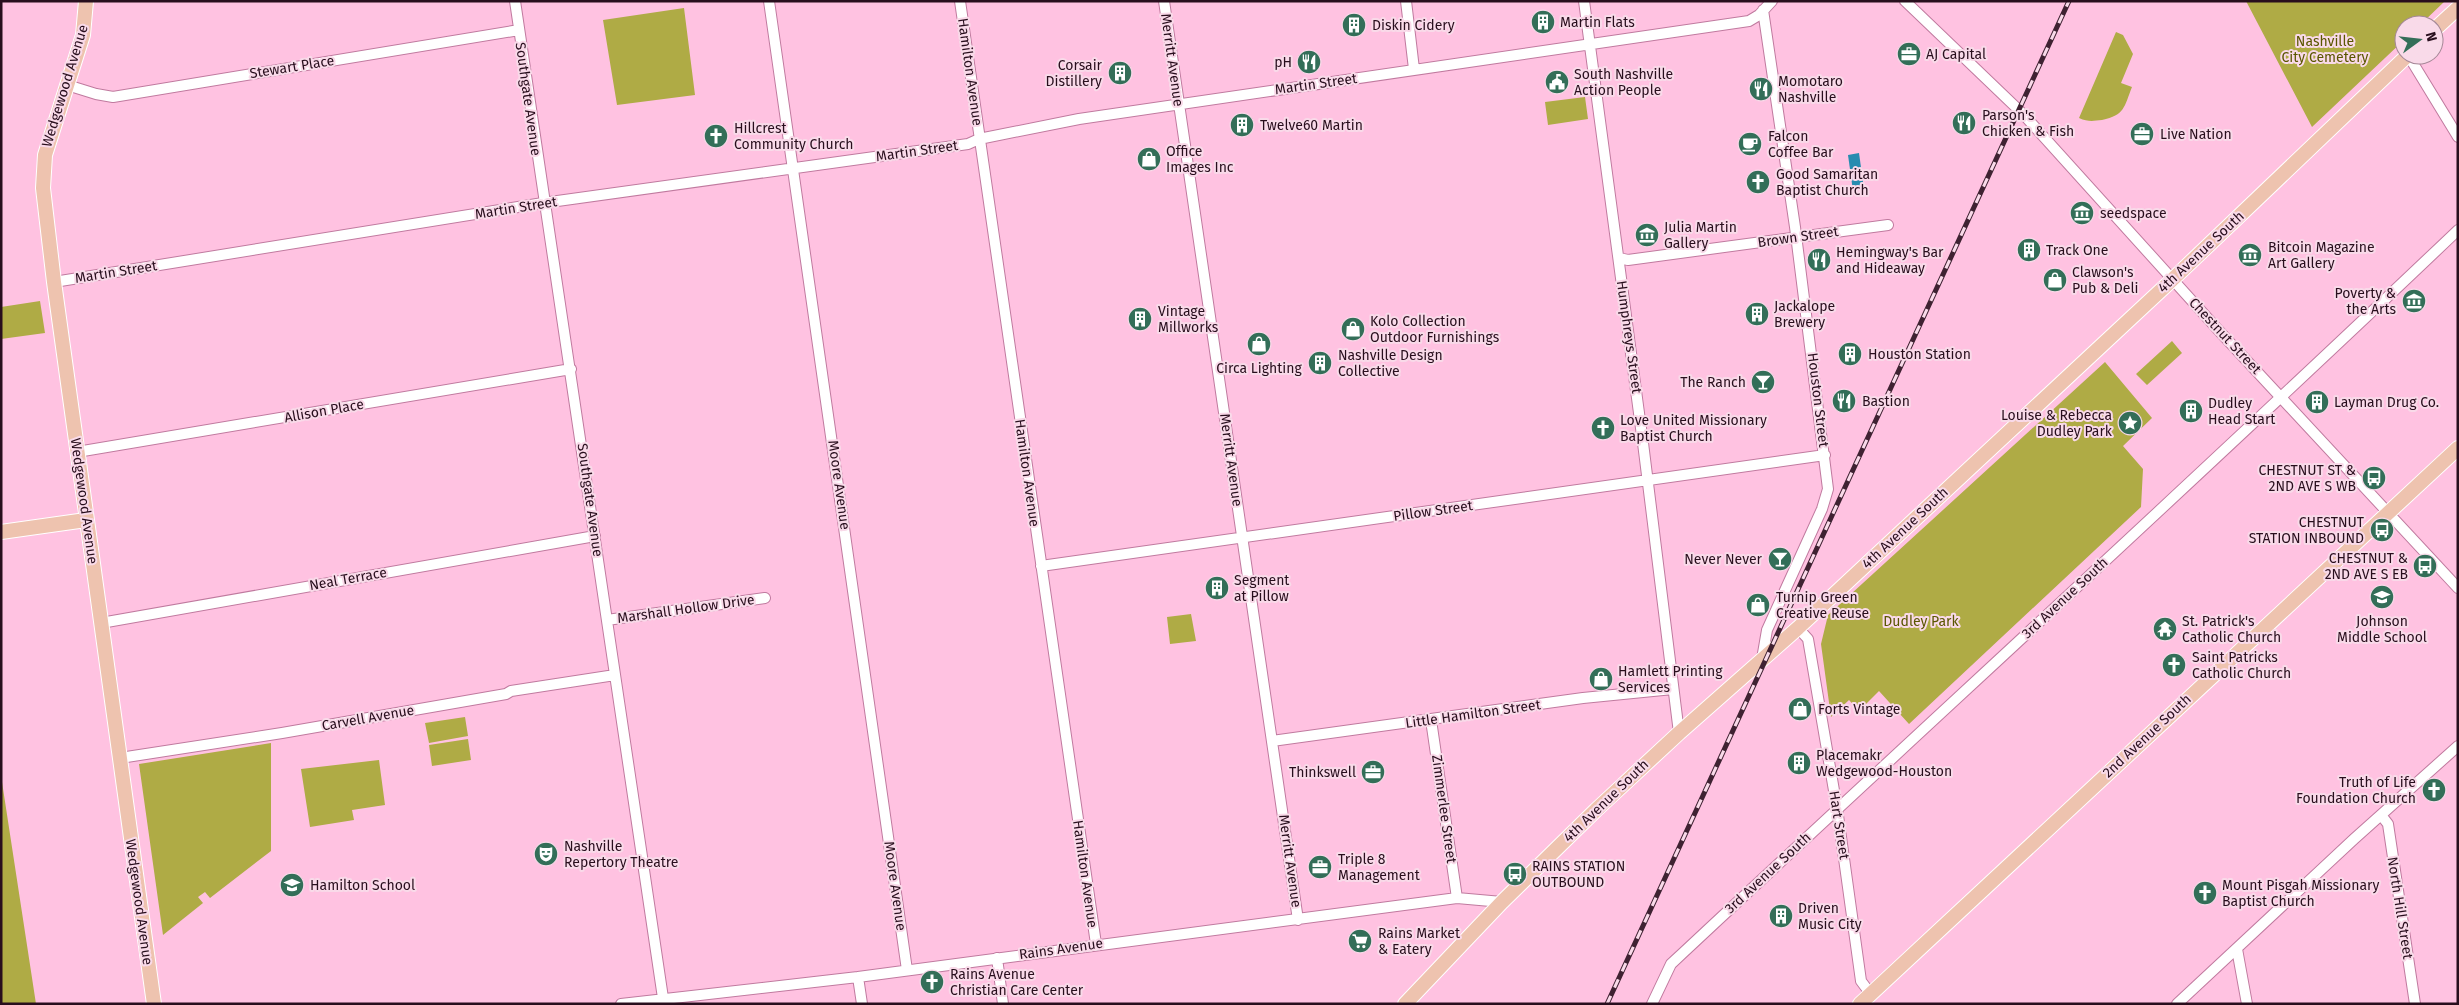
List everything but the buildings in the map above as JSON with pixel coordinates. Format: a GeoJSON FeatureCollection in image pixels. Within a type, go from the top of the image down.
{"type":"FeatureCollection","features":[{"type":"Feature","properties":{"kind":"main road","name":"Wedgewood Avenue"},"geometry":{"type":"LineString","coordinates":[[86,1],[83,35],[45,155],[43,188],[100,623],[154,1004]]}},
{"type":"Feature","properties":{"kind":"main road"},"geometry":{"type":"LineString","coordinates":[[2444,21],[2458,8]]}},
{"type":"Feature","properties":{"kind":"main road","name":"4th Avenue South"},"geometry":{"type":"LineString","coordinates":[[1406,1004],[1502,902],[1679,733],[1798,628],[2173,279],[2398,65]]}},
{"type":"Feature","properties":{"kind":"main road","name":"2nd Avenue South"},"geometry":{"type":"LineString","coordinates":[[1860,1004],[2458,448]]}},
{"type":"Feature","properties":{"kind":"main road"},"geometry":{"type":"LineString","coordinates":[[1,532],[86,520]]}},
{"type":"Feature","properties":{"kind":"street","name":"Southgate Avenue"},"geometry":{"type":"LineString","coordinates":[[515,1],[543,203],[571,369],[663,998]]}},
{"type":"Feature","properties":{"kind":"street","name":"Moore Avenue"},"geometry":{"type":"LineString","coordinates":[[769,1],[907,970]]}},
{"type":"Feature","properties":{"kind":"street","name":"Hamilton Avenue"},"geometry":{"type":"LineString","coordinates":[[960,1],[1096,944]]}},
{"type":"Feature","properties":{"kind":"street","name":"Merritt Avenue"},"geometry":{"type":"LineString","coordinates":[[1164,1],[1298,920]]}},
{"type":"Feature","properties":{"kind":"street"},"geometry":{"type":"LineString","coordinates":[[1406,1],[1414,70]]}},
{"type":"Feature","properties":{"kind":"street","name":"Humphreys Street"},"geometry":{"type":"LineString","coordinates":[[1584,1],[1648,480],[1679,733]]}},
{"type":"Feature","properties":{"kind":"street","name":"Martin Street"},"geometry":{"type":"LineString","coordinates":[[54,282],[543,203],[968,144],[979,139],[1079,119],[1749,21],[1764,10],[1772,1]]}},
{"type":"Feature","properties":{"kind":"street","name":"Chestnut Street"},"geometry":{"type":"LineString","coordinates":[[1905,1],[2024,115],[2458,588]]}},
{"type":"Feature","properties":{"kind":"street","name":"Houston Street"},"geometry":{"type":"LineString","coordinates":[[1762,659],[1767,630],[1826,499],[1828,489],[1797,238],[1764,10]]}},
{"type":"Feature","properties":{"kind":"street","name":"Stewart Place"},"geometry":{"type":"LineString","coordinates":[[67,85],[113,97],[519,30]]}},
{"type":"Feature","properties":{"kind":"street"},"geometry":{"type":"LineString","coordinates":[[2414,65],[2458,137]]}},
{"type":"Feature","properties":{"kind":"street","name":"Brown Street"},"geometry":{"type":"LineString","coordinates":[[1619,258],[1628,260],[1888,225]]}},
{"type":"Feature","properties":{"kind":"street","name":"3rd Avenue South"},"geometry":{"type":"LineString","coordinates":[[1652,1004],[1671,964],[2282,397],[2458,230]]}},
{"type":"Feature","properties":{"kind":"street","name":"Allison Place"},"geometry":{"type":"LineString","coordinates":[[78,452],[571,369]]}},
{"type":"Feature","properties":{"kind":"street","name":"Pillow Street"},"geometry":{"type":"LineString","coordinates":[[1041,566],[1824,455]]}},
{"type":"Feature","properties":{"kind":"street","name":"Neal Terrace"},"geometry":{"type":"LineString","coordinates":[[100,623],[595,536]]}},
{"type":"Feature","properties":{"kind":"street","name":"Marshall Hollow Drive"},"geometry":{"type":"LineString","coordinates":[[607,620],[764,598]]}},
{"type":"Feature","properties":{"kind":"street","name":"Hart Street"},"geometry":{"type":"LineString","coordinates":[[1798,628],[1808,639],[1837,808],[1860,981],[1870,994]]}},
{"type":"Feature","properties":{"kind":"street","name":"Carvell Avenue"},"geometry":{"type":"LineString","coordinates":[[120,758],[282,733],[506,694],[512,691],[615,675]]}},
{"type":"Feature","properties":{"kind":"street","name":"Little Hamilton Street"},"geometry":{"type":"LineString","coordinates":[[1272,741],[1583,698],[1673,689]]}},
{"type":"Feature","properties":{"kind":"street","name":"Zimmerlee Street"},"geometry":{"type":"LineString","coordinates":[[1431,720],[1457,898]]}},
{"type":"Feature","properties":{"kind":"street"},"geometry":{"type":"LineString","coordinates":[[2177,1004],[2458,746]]}},
{"type":"Feature","properties":{"kind":"street","name":"North Hill Street"},"geometry":{"type":"LineString","coordinates":[[2381,815],[2388,824],[2415,1004]]}},
{"type":"Feature","properties":{"kind":"street","name":"Rains Avenue"},"geometry":{"type":"LineString","coordinates":[[621,1004],[663,998],[682,1000],[1457,898],[1502,902]]}},
{"type":"Feature","properties":{"kind":"street"},"geometry":{"type":"LineString","coordinates":[[2236,949],[2248,1004]]}},
{"type":"Feature","properties":{"kind":"street"},"geometry":{"type":"LineString","coordinates":[[997,958],[1003,1004]]}},
{"type":"Feature","properties":{"kind":"street"},"geometry":{"type":"LineString","coordinates":[[858,977],[862,1004]]}},
{"type":"Feature","properties":{"kind":"green space","name":"Nashville City Cemetery"},"geometry":{"type":"Polygon","coordinates":[[[2246,1],[2445,1],[2430,15],[2394,15],[2394,49],[2312,127],[2246,1]]]}},
{"type":"Feature","properties":{"kind":"green space"},"geometry":{"type":"Polygon","coordinates":[[[684,8],[695,95],[617,105],[603,20],[684,8]]]}},
{"type":"Feature","properties":{"kind":"green space"},"geometry":{"type":"Polygon","coordinates":[[[2116,32],[2123,35],[2133,54],[2121,83],[2132,87],[2125,105],[2119,113],[2110,118],[2091,121],[2079,118],[2116,32]]]}},
{"type":"Feature","properties":{"kind":"green space"},"geometry":{"type":"Polygon","coordinates":[[[1585,97],[1588,119],[1548,125],[1545,102],[1585,97]]]}},
{"type":"Feature","properties":{"kind":"green space"},"geometry":{"type":"Polygon","coordinates":[[[40,301],[45,333],[1,339],[1,307],[40,301]]]}},
{"type":"Feature","properties":{"kind":"green space"},"geometry":{"type":"Polygon","coordinates":[[[2172,341],[2182,353],[2147,385],[2136,374],[2172,341]]]}},
{"type":"Feature","properties":{"kind":"green space","name":"Dudley Park"},"geometry":{"type":"Polygon","coordinates":[[[2105,362],[2152,418],[2123,446],[2143,469],[2141,507],[1909,724],[1879,691],[1859,711],[1849,700],[1831,717],[1821,644],[1828,615],[2105,362]]]}},
{"type":"Feature","properties":{"kind":"green space"},"geometry":{"type":"Polygon","coordinates":[[[1191,614],[1196,641],[1170,644],[1167,617],[1191,614]]]}},
{"type":"Feature","properties":{"kind":"green space"},"geometry":{"type":"Polygon","coordinates":[[[465,717],[468,736],[429,743],[425,723],[465,717]]]}},
{"type":"Feature","properties":{"kind":"green space"},"geometry":{"type":"Polygon","coordinates":[[[468,739],[471,760],[432,766],[429,745],[468,739]]]}},
{"type":"Feature","properties":{"kind":"green space"},"geometry":{"type":"Polygon","coordinates":[[[271,743],[271,851],[210,898],[205,892],[198,897],[203,903],[163,935],[139,764],[271,743]]]}},
{"type":"Feature","properties":{"kind":"green space"},"geometry":{"type":"Polygon","coordinates":[[[379,760],[385,805],[352,810],[354,820],[310,827],[301,769],[379,760]]]}},
{"type":"Feature","properties":{"kind":"green space"},"geometry":{"type":"Polygon","coordinates":[[[2,782],[36,1004],[1,1004],[2,782]]]}},
{"type":"Feature","properties":{"kind":"water"},"geometry":{"type":"Polygon","coordinates":[[[1859,153],[1864,189],[1853,191],[1848,155],[1859,153]]]}},
{"type":"Feature","properties":{"kind":"railway"},"geometry":{"type":"LineString","coordinates":[[1607,1004],[2069,1]]}},
{"type":"Feature","properties":{"kind":"place","name":"Martin Flats"},"geometry":{"type":"Point","coordinates":[1543,22]}},
{"type":"Feature","properties":{"kind":"place","name":"Diskin Cidery"},"geometry":{"type":"Point","coordinates":[1354,25]}},
{"type":"Feature","properties":{"kind":"place","name":"AJ Capital"},"geometry":{"type":"Point","coordinates":[1909,54]}},
{"type":"Feature","properties":{"kind":"place","name":"pH"},"geometry":{"type":"Point","coordinates":[1309,62]}},
{"type":"Feature","properties":{"kind":"place","name":"Corsair Distillery"},"geometry":{"type":"Point","coordinates":[1120,73]}},
{"type":"Feature","properties":{"kind":"place","name":"South Nashville Action People"},"geometry":{"type":"Point","coordinates":[1557,82]}},
{"type":"Feature","properties":{"kind":"place","name":"Momotaro Nashville"},"geometry":{"type":"Point","coordinates":[1761,89]}},
{"type":"Feature","properties":{"kind":"place","name":"Parson's Chicken & Fish"},"geometry":{"type":"Point","coordinates":[1964,123]}},
{"type":"Feature","properties":{"kind":"place","name":"Twelve60 Martin"},"geometry":{"type":"Point","coordinates":[1242,125]}},
{"type":"Feature","properties":{"kind":"place","name":"Live Nation"},"geometry":{"type":"Point","coordinates":[2142,134]}},
{"type":"Feature","properties":{"kind":"place","name":"Hillcrest Community Church"},"geometry":{"type":"Point","coordinates":[716,136]}},
{"type":"Feature","properties":{"kind":"place","name":"Falcon Coffee Bar"},"geometry":{"type":"Point","coordinates":[1750,144]}},
{"type":"Feature","properties":{"kind":"place","name":"Office Images Inc"},"geometry":{"type":"Point","coordinates":[1149,159]}},
{"type":"Feature","properties":{"kind":"place","name":"Good Samaritan Baptist Church"},"geometry":{"type":"Point","coordinates":[1758,182]}},
{"type":"Feature","properties":{"kind":"place","name":"seedspace"},"geometry":{"type":"Point","coordinates":[2082,213]}},
{"type":"Feature","properties":{"kind":"place","name":"Julia Martin Gallery"},"geometry":{"type":"Point","coordinates":[1647,235]}},
{"type":"Feature","properties":{"kind":"place","name":"Track One"},"geometry":{"type":"Point","coordinates":[2029,250]}},
{"type":"Feature","properties":{"kind":"place","name":"Bitcoin Magazine Art Gallery"},"geometry":{"type":"Point","coordinates":[2250,255]}},
{"type":"Feature","properties":{"kind":"place","name":"Hemingway's Bar and Hideaway"},"geometry":{"type":"Point","coordinates":[1819,260]}},
{"type":"Feature","properties":{"kind":"place","name":"Clawson's Pub & Deli"},"geometry":{"type":"Point","coordinates":[2055,280]}},
{"type":"Feature","properties":{"kind":"place","name":"Poverty & the Arts"},"geometry":{"type":"Point","coordinates":[2414,301]}},
{"type":"Feature","properties":{"kind":"place","name":"Jackalope Brewery"},"geometry":{"type":"Point","coordinates":[1757,314]}},
{"type":"Feature","properties":{"kind":"place","name":"Vintage Millworks"},"geometry":{"type":"Point","coordinates":[1140,319]}},
{"type":"Feature","properties":{"kind":"place","name":"Kolo Collection Outdoor Furnishings"},"geometry":{"type":"Point","coordinates":[1353,329]}},
{"type":"Feature","properties":{"kind":"place","name":"Circa Lighting"},"geometry":{"type":"Point","coordinates":[1259,344]}},
{"type":"Feature","properties":{"kind":"place","name":"Houston Station"},"geometry":{"type":"Point","coordinates":[1850,354]}},
{"type":"Feature","properties":{"kind":"place","name":"Nashville Design Collective"},"geometry":{"type":"Point","coordinates":[1320,363]}},
{"type":"Feature","properties":{"kind":"place","name":"The Ranch"},"geometry":{"type":"Point","coordinates":[1763,382]}},
{"type":"Feature","properties":{"kind":"place","name":"Bastion"},"geometry":{"type":"Point","coordinates":[1844,401]}},
{"type":"Feature","properties":{"kind":"place","name":"Layman Drug Co."},"geometry":{"type":"Point","coordinates":[2317,402]}},
{"type":"Feature","properties":{"kind":"place","name":"Dudley Head Start"},"geometry":{"type":"Point","coordinates":[2191,411]}},
{"type":"Feature","properties":{"kind":"place","name":"Louise & Rebecca Dudley Park"},"geometry":{"type":"Point","coordinates":[2130,423]}},
{"type":"Feature","properties":{"kind":"place","name":"Love United Missionary Baptist Church"},"geometry":{"type":"Point","coordinates":[1603,428]}},
{"type":"Feature","properties":{"kind":"place","name":"CHESTNUT ST & 2ND AVE S WB"},"geometry":{"type":"Point","coordinates":[2374,478]}},
{"type":"Feature","properties":{"kind":"place","name":"CHESTNUT STATION INBOUND"},"geometry":{"type":"Point","coordinates":[2382,530]}},
{"type":"Feature","properties":{"kind":"place","name":"Never Never"},"geometry":{"type":"Point","coordinates":[1780,559]}},
{"type":"Feature","properties":{"kind":"place","name":"CHESTNUT & 2ND AVE S EB"},"geometry":{"type":"Point","coordinates":[2425,566]}},
{"type":"Feature","properties":{"kind":"place","name":"Segment at Pillow"},"geometry":{"type":"Point","coordinates":[1217,588]}},
{"type":"Feature","properties":{"kind":"place","name":"Johnson Middle School"},"geometry":{"type":"Point","coordinates":[2382,597]}},
{"type":"Feature","properties":{"kind":"place","name":"Turnip Green Creative Reuse"},"geometry":{"type":"Point","coordinates":[1758,605]}},
{"type":"Feature","properties":{"kind":"place","name":"St. Patrick's Catholic Church"},"geometry":{"type":"Point","coordinates":[2165,629]}},
{"type":"Feature","properties":{"kind":"place","name":"Saint Patricks Catholic Church"},"geometry":{"type":"Point","coordinates":[2174,665]}},
{"type":"Feature","properties":{"kind":"place","name":"Hamlett Printing Services"},"geometry":{"type":"Point","coordinates":[1601,679]}},
{"type":"Feature","properties":{"kind":"place","name":"Forts Vintage"},"geometry":{"type":"Point","coordinates":[1800,709]}},
{"type":"Feature","properties":{"kind":"place","name":"Placemakr Wedgewood-Houston"},"geometry":{"type":"Point","coordinates":[1799,763]}},
{"type":"Feature","properties":{"kind":"place","name":"Thinkswell"},"geometry":{"type":"Point","coordinates":[1373,772]}},
{"type":"Feature","properties":{"kind":"place","name":"Truth of Life Foundation Church"},"geometry":{"type":"Point","coordinates":[2434,790]}},
{"type":"Feature","properties":{"kind":"place","name":"Nashville Repertory Theatre"},"geometry":{"type":"Point","coordinates":[546,854]}},
{"type":"Feature","properties":{"kind":"place","name":"Triple 8 Management"},"geometry":{"type":"Point","coordinates":[1320,867]}},
{"type":"Feature","properties":{"kind":"place","name":"RAINS STATION OUTBOUND"},"geometry":{"type":"Point","coordinates":[1515,874]}},
{"type":"Feature","properties":{"kind":"place","name":"Hamilton School"},"geometry":{"type":"Point","coordinates":[292,885]}},
{"type":"Feature","properties":{"kind":"place","name":"Mount Pisgah Missionary Baptist Church"},"geometry":{"type":"Point","coordinates":[2205,893]}},
{"type":"Feature","properties":{"kind":"place","name":"Driven Music City"},"geometry":{"type":"Point","coordinates":[1781,916]}},
{"type":"Feature","properties":{"kind":"place","name":"Rains Market & Eatery"},"geometry":{"type":"Point","coordinates":[1360,941]}},
{"type":"Feature","properties":{"kind":"place","name":"Rains Avenue Christian Care Center"},"geometry":{"type":"Point","coordinates":[932,982]}}]}
